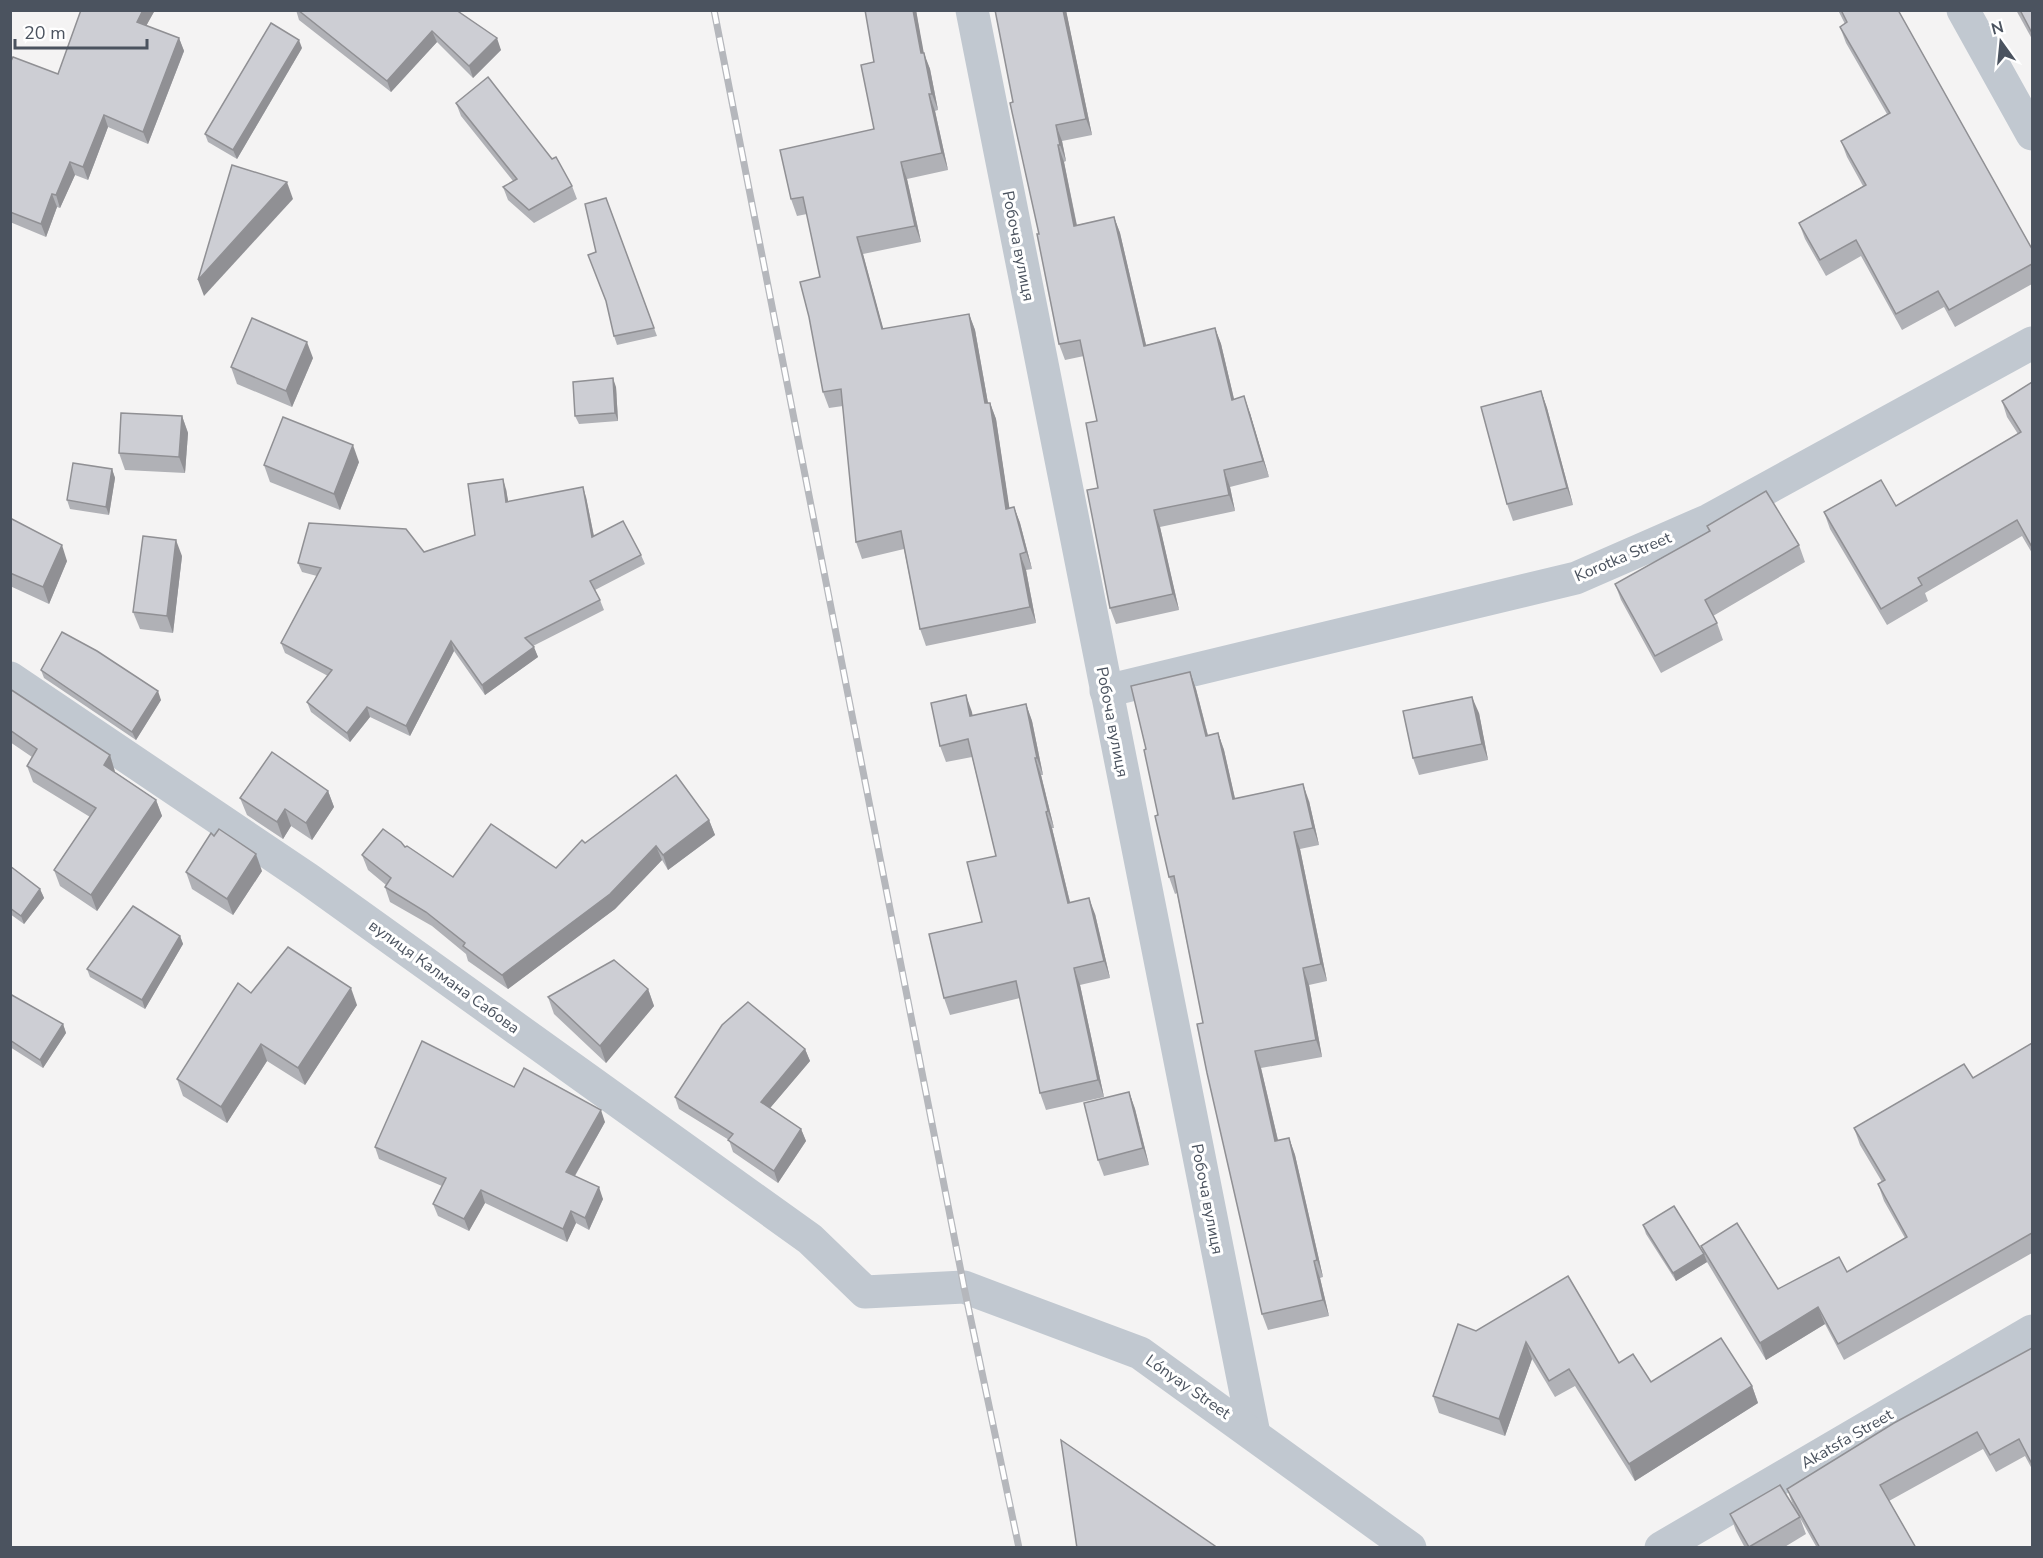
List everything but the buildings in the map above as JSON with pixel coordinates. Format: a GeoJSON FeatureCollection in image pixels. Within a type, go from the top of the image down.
{"type":"FeatureCollection","features":[{"type":"Feature","properties":{"kind":"street","name":"Робоча вулиця"},"geometry":{"type":"LineString","coordinates":[[972,10],[1254,1434]]}},
{"type":"Feature","properties":{"kind":"street"},"geometry":{"type":"LineString","coordinates":[[1963,10],[2032,134]]}},
{"type":"Feature","properties":{"kind":"street","name":"Korotka Street"},"geometry":{"type":"LineString","coordinates":[[1106,691],[1576,578],[1709,520],[2032,343]]}},
{"type":"Feature","properties":{"kind":"street","name":"вулиця Калмана Сабова"},"geometry":{"type":"LineString","coordinates":[[10,678],[308,879],[810,1239],[864,1292]]}},
{"type":"Feature","properties":{"kind":"street","name":"Lónyay Street"},"geometry":{"type":"LineString","coordinates":[[864,1292],[964,1287],[1140,1353],[1410,1548]]}},
{"type":"Feature","properties":{"kind":"street","name":"Akatsfa Street"},"geometry":{"type":"LineString","coordinates":[[1661,1548],[2032,1331]]}},
{"type":"Feature","properties":{"kind":"railway"},"geometry":{"type":"LineString","coordinates":[[714,10],[964,1287],[1019,1548]]}}]}
